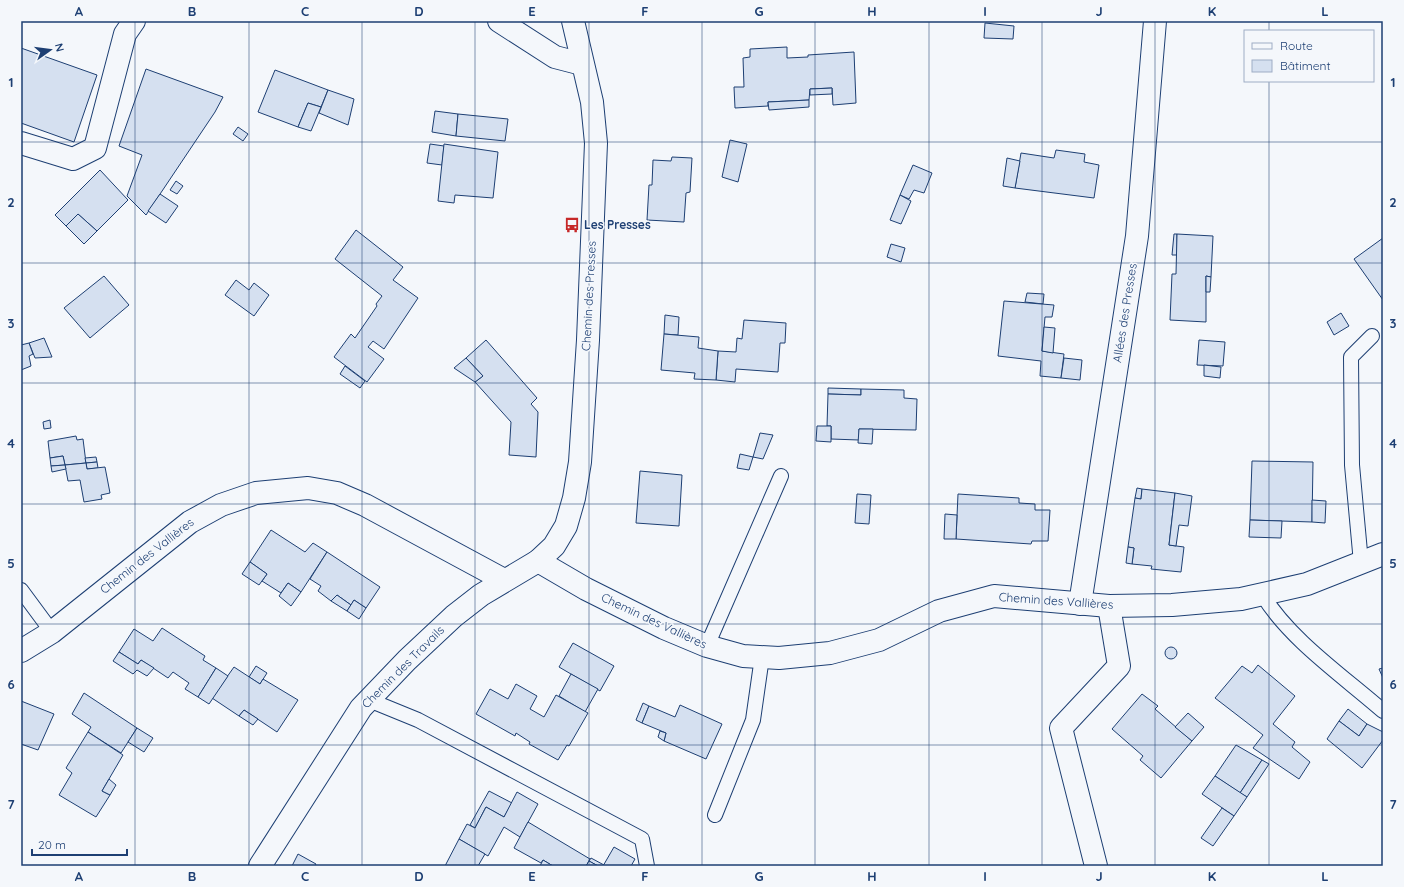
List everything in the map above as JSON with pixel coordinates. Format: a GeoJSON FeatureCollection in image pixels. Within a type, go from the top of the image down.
{"type":"FeatureCollection","features":[{"type":"Feature","properties":{"kind":"street"},"geometry":{"type":"LineString","coordinates":[[21,143],[73,159],[95,148],[125,34],[134,21]]}},
{"type":"Feature","properties":{"kind":"street"},"geometry":{"type":"LineString","coordinates":[[499,21],[555,57],[582,64]]}},
{"type":"Feature","properties":{"kind":"street","name":"Chemin des Presses"},"geometry":{"type":"LineString","coordinates":[[538,561],[554,546],[566,526],[574,498],[580,462],[588,340],[596,143],[592,102],[573,21]]}},
{"type":"Feature","properties":{"kind":"street","name":"Allées des Presses"},"geometry":{"type":"LineString","coordinates":[[1080,604],[1137,236],[1155,21]]}},
{"type":"Feature","properties":{"kind":"street","name":"Chemin des Vallières"},"geometry":{"type":"LineString","coordinates":[[21,651],[52,632],[190,522],[221,504],[256,493],[308,488],[337,493],[365,505],[504,580]]}},
{"type":"Feature","properties":{"kind":"street","name":"Chemin des Vallières"},"geometry":{"type":"LineString","coordinates":[[538,561],[586,589],[664,628],[707,646],[743,656],[779,658],[830,653],[879,640],[939,611],[994,596],[1109,606],[1172,605],[1241,600],[1307,584],[1383,554]]}},
{"type":"Feature","properties":{"kind":"street","name":"Chemin des Travails"},"geometry":{"type":"LineString","coordinates":[[260,866],[361,708],[454,616],[504,580],[538,561]]}},
{"type":"Feature","properties":{"kind":"street"},"geometry":{"type":"LineString","coordinates":[[1096,866],[1061,728],[1119,666],[1109,606]]}},
{"type":"Feature","properties":{"kind":"lane"},"geometry":{"type":"LineString","coordinates":[[1361,563],[1352,465],[1351,357],[1372,336]]}},
{"type":"Feature","properties":{"kind":"lane"},"geometry":{"type":"LineString","coordinates":[[707,646],[782,476]]}},
{"type":"Feature","properties":{"kind":"lane"},"geometry":{"type":"LineString","coordinates":[[21,590],[52,632]]}},
{"type":"Feature","properties":{"kind":"lane"},"geometry":{"type":"LineString","coordinates":[[1262,594],[1273,612],[1324,661],[1383,711]]}},
{"type":"Feature","properties":{"kind":"lane"},"geometry":{"type":"LineString","coordinates":[[715,815],[753,720],[762,657]]}},
{"type":"Feature","properties":{"kind":"lane"},"geometry":{"type":"LineString","coordinates":[[369,700],[418,720],[642,840],[647,866]]}},
{"type":"Feature","properties":{"kind":"building"},"geometry":{"type":"Polygon","coordinates":[[[985,23],[1014,26],[1013,39],[984,38],[985,23]]]}},
{"type":"Feature","properties":{"kind":"building"},"geometry":{"type":"Polygon","coordinates":[[[787,47],[787,58],[854,52],[856,103],[833,105],[832,88],[810,89],[809,100],[768,102],[768,106],[735,108],[734,87],[744,87],[743,58],[750,57],[750,49],[787,47]]]}},
{"type":"Feature","properties":{"kind":"building"},"geometry":{"type":"Polygon","coordinates":[[[21,48],[97,75],[74,142],[21,123],[21,48]]]}},
{"type":"Feature","properties":{"kind":"building"},"geometry":{"type":"Polygon","coordinates":[[[146,69],[223,97],[215,112],[146,215],[127,196],[142,155],[119,146],[146,69]]]}},
{"type":"Feature","properties":{"kind":"building"},"geometry":{"type":"Polygon","coordinates":[[[275,70],[328,90],[321,107],[308,103],[298,127],[258,112],[275,70]]]}},
{"type":"Feature","properties":{"kind":"building"},"geometry":{"type":"Polygon","coordinates":[[[832,88],[832,94],[810,95],[810,89],[832,88]]]}},
{"type":"Feature","properties":{"kind":"building"},"geometry":{"type":"Polygon","coordinates":[[[328,90],[354,99],[348,125],[319,113],[328,90]]]}},
{"type":"Feature","properties":{"kind":"building"},"geometry":{"type":"Polygon","coordinates":[[[809,100],[809,107],[769,110],[768,102],[809,100]]]}},
{"type":"Feature","properties":{"kind":"building"},"geometry":{"type":"Polygon","coordinates":[[[308,103],[321,107],[311,131],[298,127],[308,103]]]}},
{"type":"Feature","properties":{"kind":"building"},"geometry":{"type":"Polygon","coordinates":[[[435,111],[458,114],[456,136],[432,132],[435,111]]]}},
{"type":"Feature","properties":{"kind":"building"},"geometry":{"type":"Polygon","coordinates":[[[458,114],[508,119],[505,141],[456,136],[458,114]]]}},
{"type":"Feature","properties":{"kind":"building"},"geometry":{"type":"Polygon","coordinates":[[[238,127],[248,134],[243,141],[233,134],[238,127]]]}},
{"type":"Feature","properties":{"kind":"building"},"geometry":{"type":"Polygon","coordinates":[[[730,140],[747,144],[738,182],[722,177],[730,140]]]}},
{"type":"Feature","properties":{"kind":"building"},"geometry":{"type":"Polygon","coordinates":[[[430,144],[444,146],[442,165],[427,163],[430,144]]]}},
{"type":"Feature","properties":{"kind":"building"},"geometry":{"type":"Polygon","coordinates":[[[444,144],[498,152],[493,198],[455,195],[454,203],[438,201],[444,144]]]}},
{"type":"Feature","properties":{"kind":"building"},"geometry":{"type":"Polygon","coordinates":[[[1056,150],[1085,154],[1084,162],[1099,165],[1094,198],[1015,188],[1021,153],[1054,158],[1056,150]]]}},
{"type":"Feature","properties":{"kind":"building"},"geometry":{"type":"Polygon","coordinates":[[[672,157],[692,158],[690,192],[686,193],[684,222],[647,220],[649,185],[652,185],[653,160],[671,161],[672,157]]]}},
{"type":"Feature","properties":{"kind":"building"},"geometry":{"type":"Polygon","coordinates":[[[1007,158],[1020,161],[1015,188],[1003,186],[1007,158]]]}},
{"type":"Feature","properties":{"kind":"building"},"geometry":{"type":"Polygon","coordinates":[[[913,165],[932,173],[924,193],[914,190],[909,199],[900,195],[913,165]]]}},
{"type":"Feature","properties":{"kind":"building"},"geometry":{"type":"Polygon","coordinates":[[[100,170],[128,200],[97,231],[78,214],[66,226],[55,215],[100,170]]]}},
{"type":"Feature","properties":{"kind":"building"},"geometry":{"type":"Polygon","coordinates":[[[176,181],[183,186],[177,194],[170,190],[176,181]]]}},
{"type":"Feature","properties":{"kind":"building"},"geometry":{"type":"Polygon","coordinates":[[[160,194],[178,206],[166,223],[148,211],[160,194]]]}},
{"type":"Feature","properties":{"kind":"building"},"geometry":{"type":"Polygon","coordinates":[[[900,195],[911,201],[901,224],[890,220],[900,195]]]}},
{"type":"Feature","properties":{"kind":"building"},"geometry":{"type":"Polygon","coordinates":[[[78,214],[97,231],[84,244],[66,226],[78,214]]]}},
{"type":"Feature","properties":{"kind":"building"},"geometry":{"type":"Polygon","coordinates":[[[356,230],[403,267],[393,280],[418,298],[384,349],[373,341],[368,347],[384,359],[367,382],[334,357],[351,334],[355,338],[377,306],[376,304],[382,296],[335,259],[356,230]]]}},
{"type":"Feature","properties":{"kind":"building"},"geometry":{"type":"Polygon","coordinates":[[[1174,234],[1177,234],[1177,255],[1172,255],[1174,234]]]}},
{"type":"Feature","properties":{"kind":"building"},"geometry":{"type":"Polygon","coordinates":[[[1177,234],[1213,236],[1211,277],[1206,276],[1206,322],[1170,320],[1172,274],[1176,274],[1177,234]]]}},
{"type":"Feature","properties":{"kind":"building"},"geometry":{"type":"Polygon","coordinates":[[[1383,238],[1383,300],[1354,259],[1383,238]]]}},
{"type":"Feature","properties":{"kind":"building"},"geometry":{"type":"Polygon","coordinates":[[[891,244],[905,248],[901,262],[887,257],[891,244]]]}},
{"type":"Feature","properties":{"kind":"building"},"geometry":{"type":"Polygon","coordinates":[[[104,276],[129,305],[90,338],[64,308],[104,276]]]}},
{"type":"Feature","properties":{"kind":"building"},"geometry":{"type":"Polygon","coordinates":[[[1206,276],[1211,277],[1210,292],[1206,292],[1206,276]]]}},
{"type":"Feature","properties":{"kind":"building"},"geometry":{"type":"Polygon","coordinates":[[[236,280],[249,290],[254,283],[269,295],[254,316],[225,295],[236,280]]]}},
{"type":"Feature","properties":{"kind":"building"},"geometry":{"type":"Polygon","coordinates":[[[1027,293],[1044,294],[1043,304],[1025,302],[1027,293]]]}},
{"type":"Feature","properties":{"kind":"building"},"geometry":{"type":"Polygon","coordinates":[[[1004,301],[1054,305],[1052,317],[1045,317],[1042,351],[1064,354],[1061,378],[1040,376],[1041,361],[998,356],[1004,301]]]}},
{"type":"Feature","properties":{"kind":"building"},"geometry":{"type":"Polygon","coordinates":[[[1341,313],[1349,326],[1334,335],[1327,322],[1341,313]]]}},
{"type":"Feature","properties":{"kind":"building"},"geometry":{"type":"Polygon","coordinates":[[[665,315],[679,317],[678,335],[664,334],[665,315]]]}},
{"type":"Feature","properties":{"kind":"building"},"geometry":{"type":"Polygon","coordinates":[[[744,320],[786,323],[785,343],[780,343],[778,372],[736,369],[735,382],[716,380],[718,351],[736,352],[737,338],[742,339],[744,320]]]}},
{"type":"Feature","properties":{"kind":"building"},"geometry":{"type":"Polygon","coordinates":[[[1044,327],[1055,328],[1053,353],[1042,351],[1044,327]]]}},
{"type":"Feature","properties":{"kind":"building"},"geometry":{"type":"Polygon","coordinates":[[[664,334],[699,337],[698,348],[718,351],[716,380],[694,379],[695,373],[661,370],[664,334]]]}},
{"type":"Feature","properties":{"kind":"building"},"geometry":{"type":"Polygon","coordinates":[[[44,338],[52,357],[35,358],[29,343],[44,338]]]}},
{"type":"Feature","properties":{"kind":"building"},"geometry":{"type":"Polygon","coordinates":[[[486,340],[537,398],[531,404],[538,412],[536,457],[509,455],[511,422],[475,382],[483,376],[466,358],[486,340]]]}},
{"type":"Feature","properties":{"kind":"building"},"geometry":{"type":"Polygon","coordinates":[[[1199,340],[1225,342],[1223,366],[1197,365],[1199,340]]]}},
{"type":"Feature","properties":{"kind":"building"},"geometry":{"type":"Polygon","coordinates":[[[29,343],[33,354],[29,356],[31,366],[21,370],[21,345],[29,343]]]}},
{"type":"Feature","properties":{"kind":"building"},"geometry":{"type":"Polygon","coordinates":[[[466,358],[483,376],[475,382],[454,368],[466,358]]]}},
{"type":"Feature","properties":{"kind":"building"},"geometry":{"type":"Polygon","coordinates":[[[1064,358],[1082,360],[1080,380],[1061,378],[1064,358]]]}},
{"type":"Feature","properties":{"kind":"building"},"geometry":{"type":"Polygon","coordinates":[[[1204,365],[1221,367],[1220,378],[1204,376],[1204,365]]]}},
{"type":"Feature","properties":{"kind":"building"},"geometry":{"type":"Polygon","coordinates":[[[345,366],[365,381],[360,388],[340,374],[345,366]]]}},
{"type":"Feature","properties":{"kind":"building"},"geometry":{"type":"Polygon","coordinates":[[[828,388],[861,389],[861,395],[828,394],[828,388]]]}},
{"type":"Feature","properties":{"kind":"building"},"geometry":{"type":"Polygon","coordinates":[[[861,389],[904,390],[904,398],[917,399],[916,430],[859,429],[859,440],[831,439],[831,426],[827,426],[828,394],[861,395],[861,389]]]}},
{"type":"Feature","properties":{"kind":"building"},"geometry":{"type":"Polygon","coordinates":[[[50,420],[51,428],[44,429],[43,422],[50,420]]]}},
{"type":"Feature","properties":{"kind":"building"},"geometry":{"type":"Polygon","coordinates":[[[817,426],[831,426],[831,442],[816,441],[817,426]]]}},
{"type":"Feature","properties":{"kind":"building"},"geometry":{"type":"Polygon","coordinates":[[[859,429],[873,429],[872,444],[858,443],[859,429]]]}},
{"type":"Feature","properties":{"kind":"building"},"geometry":{"type":"Polygon","coordinates":[[[760,433],[773,435],[763,459],[753,457],[760,433]]]}},
{"type":"Feature","properties":{"kind":"building"},"geometry":{"type":"Polygon","coordinates":[[[76,436],[77,440],[83,439],[86,463],[65,465],[63,456],[50,458],[48,441],[76,436]]]}},
{"type":"Feature","properties":{"kind":"building"},"geometry":{"type":"Polygon","coordinates":[[[740,454],[753,457],[749,470],[737,468],[740,454]]]}},
{"type":"Feature","properties":{"kind":"building"},"geometry":{"type":"Polygon","coordinates":[[[63,456],[65,465],[51,466],[50,458],[63,456]]]}},
{"type":"Feature","properties":{"kind":"building"},"geometry":{"type":"Polygon","coordinates":[[[96,457],[97,462],[86,463],[85,458],[96,457]]]}},
{"type":"Feature","properties":{"kind":"building"},"geometry":{"type":"Polygon","coordinates":[[[1252,461],[1313,462],[1312,522],[1250,520],[1252,461]]]}},
{"type":"Feature","properties":{"kind":"building"},"geometry":{"type":"Polygon","coordinates":[[[97,462],[98,468],[87,469],[86,463],[97,462]]]}},
{"type":"Feature","properties":{"kind":"building"},"geometry":{"type":"Polygon","coordinates":[[[86,463],[87,469],[105,467],[110,493],[101,495],[102,499],[84,502],[80,480],[68,481],[65,465],[86,463]]]}},
{"type":"Feature","properties":{"kind":"building"},"geometry":{"type":"Polygon","coordinates":[[[65,465],[66,469],[52,472],[51,466],[65,465]]]}},
{"type":"Feature","properties":{"kind":"building"},"geometry":{"type":"Polygon","coordinates":[[[640,471],[682,475],[679,526],[636,523],[640,471]]]}},
{"type":"Feature","properties":{"kind":"building"},"geometry":{"type":"Polygon","coordinates":[[[1137,488],[1142,489],[1141,499],[1135,498],[1137,488]]]}},
{"type":"Feature","properties":{"kind":"building"},"geometry":{"type":"Polygon","coordinates":[[[1142,489],[1175,493],[1169,545],[1184,547],[1181,572],[1151,569],[1152,566],[1132,564],[1134,548],[1128,547],[1135,498],[1141,499],[1142,489]]]}},
{"type":"Feature","properties":{"kind":"building"},"geometry":{"type":"Polygon","coordinates":[[[1175,493],[1192,496],[1188,526],[1179,525],[1176,546],[1169,545],[1175,493]]]}},
{"type":"Feature","properties":{"kind":"building"},"geometry":{"type":"Polygon","coordinates":[[[857,494],[871,495],[869,524],[855,523],[857,494]]]}},
{"type":"Feature","properties":{"kind":"building"},"geometry":{"type":"Polygon","coordinates":[[[958,494],[1019,498],[1019,503],[1035,504],[1035,510],[1050,510],[1048,541],[1032,541],[1031,544],[956,539],[958,494]]]}},
{"type":"Feature","properties":{"kind":"building"},"geometry":{"type":"Polygon","coordinates":[[[1312,500],[1326,501],[1325,523],[1312,522],[1312,500]]]}},
{"type":"Feature","properties":{"kind":"building"},"geometry":{"type":"Polygon","coordinates":[[[945,514],[957,515],[956,539],[944,539],[945,514]]]}},
{"type":"Feature","properties":{"kind":"building"},"geometry":{"type":"Polygon","coordinates":[[[1250,520],[1282,521],[1281,538],[1249,537],[1250,520]]]}},
{"type":"Feature","properties":{"kind":"building"},"geometry":{"type":"Polygon","coordinates":[[[271,530],[305,552],[313,543],[327,552],[301,592],[288,583],[281,593],[262,581],[267,574],[250,562],[271,530]]]}},
{"type":"Feature","properties":{"kind":"building"},"geometry":{"type":"Polygon","coordinates":[[[1128,547],[1134,548],[1132,564],[1126,563],[1128,547]]]}},
{"type":"Feature","properties":{"kind":"building"},"geometry":{"type":"Polygon","coordinates":[[[327,552],[380,587],[366,608],[354,600],[351,605],[337,595],[331,601],[318,591],[321,586],[310,579],[327,552]]]}},
{"type":"Feature","properties":{"kind":"building"},"geometry":{"type":"Polygon","coordinates":[[[250,562],[267,574],[259,585],[242,574],[250,562]]]}},
{"type":"Feature","properties":{"kind":"building"},"geometry":{"type":"Polygon","coordinates":[[[288,583],[301,592],[291,606],[279,596],[288,583]]]}},
{"type":"Feature","properties":{"kind":"building"},"geometry":{"type":"Polygon","coordinates":[[[337,595],[351,605],[347,611],[331,601],[337,595]]]}},
{"type":"Feature","properties":{"kind":"building"},"geometry":{"type":"Polygon","coordinates":[[[354,600],[366,608],[359,619],[347,611],[354,600]]]}},
{"type":"Feature","properties":{"kind":"building"},"geometry":{"type":"Polygon","coordinates":[[[162,628],[205,656],[203,660],[216,668],[198,697],[185,689],[189,683],[173,672],[168,678],[141,660],[138,664],[119,652],[134,629],[153,641],[162,628]]]}},
{"type":"Feature","properties":{"kind":"building"},"geometry":{"type":"Polygon","coordinates":[[[573,643],[614,666],[600,691],[559,667],[573,643]]]}},
{"type":"Feature","properties":{"kind":"building"},"geometry":{"type":"Polygon","coordinates":[[[1169,647],[1173,647],[1177,653],[1173,659],[1169,659],[1165,655],[1165,651],[1169,647]]]}},
{"type":"Feature","properties":{"kind":"building"},"geometry":{"type":"Polygon","coordinates":[[[119,652],[138,664],[141,660],[154,668],[147,676],[137,670],[133,674],[113,661],[119,652]]]}},
{"type":"Feature","properties":{"kind":"building"},"geometry":{"type":"Polygon","coordinates":[[[1258,665],[1295,696],[1273,724],[1295,742],[1292,747],[1310,762],[1299,779],[1253,748],[1263,735],[1215,698],[1242,666],[1252,673],[1258,665]]]}},
{"type":"Feature","properties":{"kind":"building"},"geometry":{"type":"Polygon","coordinates":[[[256,666],[267,673],[260,684],[249,677],[256,666]]]}},
{"type":"Feature","properties":{"kind":"building"},"geometry":{"type":"Polygon","coordinates":[[[234,667],[260,684],[263,679],[298,700],[277,732],[244,710],[239,716],[212,698],[234,667]]]}},
{"type":"Feature","properties":{"kind":"building"},"geometry":{"type":"Polygon","coordinates":[[[216,668],[228,676],[209,704],[198,697],[216,668]]]}},
{"type":"Feature","properties":{"kind":"building"},"geometry":{"type":"Polygon","coordinates":[[[1383,668],[1383,678],[1379,669],[1383,668]]]}},
{"type":"Feature","properties":{"kind":"building"},"geometry":{"type":"Polygon","coordinates":[[[571,674],[598,689],[585,712],[559,696],[571,674]]]}},
{"type":"Feature","properties":{"kind":"building"},"geometry":{"type":"Polygon","coordinates":[[[516,684],[537,696],[530,709],[544,717],[556,695],[588,713],[569,746],[567,745],[558,760],[529,744],[530,742],[516,733],[515,736],[476,714],[490,689],[508,699],[516,684]]]}},
{"type":"Feature","properties":{"kind":"building"},"geometry":{"type":"Polygon","coordinates":[[[84,693],[137,728],[121,753],[88,732],[91,727],[72,714],[84,693]]]}},
{"type":"Feature","properties":{"kind":"building"},"geometry":{"type":"Polygon","coordinates":[[[1142,694],[1158,706],[1155,709],[1192,741],[1161,778],[1140,760],[1143,756],[1112,729],[1142,694]]]}},
{"type":"Feature","properties":{"kind":"building"},"geometry":{"type":"Polygon","coordinates":[[[21,701],[54,714],[38,750],[21,744],[21,701]]]}},
{"type":"Feature","properties":{"kind":"building"},"geometry":{"type":"Polygon","coordinates":[[[643,703],[649,706],[642,723],[636,720],[643,703]]]}},
{"type":"Feature","properties":{"kind":"building"},"geometry":{"type":"Polygon","coordinates":[[[680,705],[722,724],[706,759],[664,741],[666,733],[642,723],[649,706],[675,717],[680,705]]]}},
{"type":"Feature","properties":{"kind":"building"},"geometry":{"type":"Polygon","coordinates":[[[1348,709],[1367,724],[1359,736],[1339,721],[1348,709]]]}},
{"type":"Feature","properties":{"kind":"building"},"geometry":{"type":"Polygon","coordinates":[[[244,710],[258,719],[253,725],[239,716],[244,710]]]}},
{"type":"Feature","properties":{"kind":"building"},"geometry":{"type":"Polygon","coordinates":[[[1188,713],[1204,727],[1192,741],[1175,727],[1188,713]]]}},
{"type":"Feature","properties":{"kind":"building"},"geometry":{"type":"Polygon","coordinates":[[[1339,721],[1359,736],[1367,724],[1383,732],[1383,740],[1362,768],[1327,739],[1339,721]]]}},
{"type":"Feature","properties":{"kind":"building"},"geometry":{"type":"Polygon","coordinates":[[[137,728],[153,738],[144,752],[128,742],[137,728]]]}},
{"type":"Feature","properties":{"kind":"building"},"geometry":{"type":"Polygon","coordinates":[[[660,731],[666,733],[664,741],[658,737],[660,731]]]}},
{"type":"Feature","properties":{"kind":"building"},"geometry":{"type":"Polygon","coordinates":[[[88,732],[123,755],[102,791],[110,795],[96,817],[59,795],[72,773],[66,768],[88,732]]]}},
{"type":"Feature","properties":{"kind":"building"},"geometry":{"type":"Polygon","coordinates":[[[1236,745],[1262,760],[1240,793],[1215,776],[1236,745]]]}},
{"type":"Feature","properties":{"kind":"building"},"geometry":{"type":"Polygon","coordinates":[[[1262,760],[1269,764],[1247,797],[1240,793],[1262,760]]]}},
{"type":"Feature","properties":{"kind":"building"},"geometry":{"type":"Polygon","coordinates":[[[1215,776],[1247,797],[1234,816],[1202,794],[1215,776]]]}},
{"type":"Feature","properties":{"kind":"building"},"geometry":{"type":"Polygon","coordinates":[[[109,779],[116,785],[110,795],[102,791],[109,779]]]}},
{"type":"Feature","properties":{"kind":"building"},"geometry":{"type":"Polygon","coordinates":[[[489,791],[512,803],[504,817],[486,807],[475,828],[470,825],[489,791]]]}},
{"type":"Feature","properties":{"kind":"building"},"geometry":{"type":"Polygon","coordinates":[[[517,792],[538,804],[520,837],[504,827],[488,856],[459,839],[467,824],[475,828],[486,807],[504,817],[517,792]]]}},
{"type":"Feature","properties":{"kind":"building"},"geometry":{"type":"Polygon","coordinates":[[[1222,808],[1234,816],[1213,846],[1201,838],[1222,808]]]}},
{"type":"Feature","properties":{"kind":"building"},"geometry":{"type":"Polygon","coordinates":[[[528,822],[590,859],[586,866],[553,866],[543,860],[541,863],[514,848],[528,822]]]}},
{"type":"Feature","properties":{"kind":"building"},"geometry":{"type":"Polygon","coordinates":[[[459,839],[485,854],[478,866],[445,866],[459,839]]]}},
{"type":"Feature","properties":{"kind":"building"},"geometry":{"type":"Polygon","coordinates":[[[614,847],[635,859],[631,866],[603,866],[614,847]]]}},
{"type":"Feature","properties":{"kind":"building"},"geometry":{"type":"Polygon","coordinates":[[[298,854],[316,864],[315,866],[292,866],[298,854]]]}},
{"type":"Feature","properties":{"kind":"building"},"geometry":{"type":"Polygon","coordinates":[[[591,858],[604,865],[598,866],[589,861],[591,858]]]}},
{"type":"Feature","properties":{"kind":"building"},"geometry":{"type":"Polygon","coordinates":[[[543,860],[553,866],[540,866],[543,860]]]}},
{"type":"Feature","properties":{"kind":"building"},"geometry":{"type":"Polygon","coordinates":[[[589,861],[598,866],[586,866],[589,861]]]}},
{"type":"Feature","properties":{"kind":"place","name":"Les Presses"},"geometry":{"type":"Point","coordinates":[572,225]}}]}
